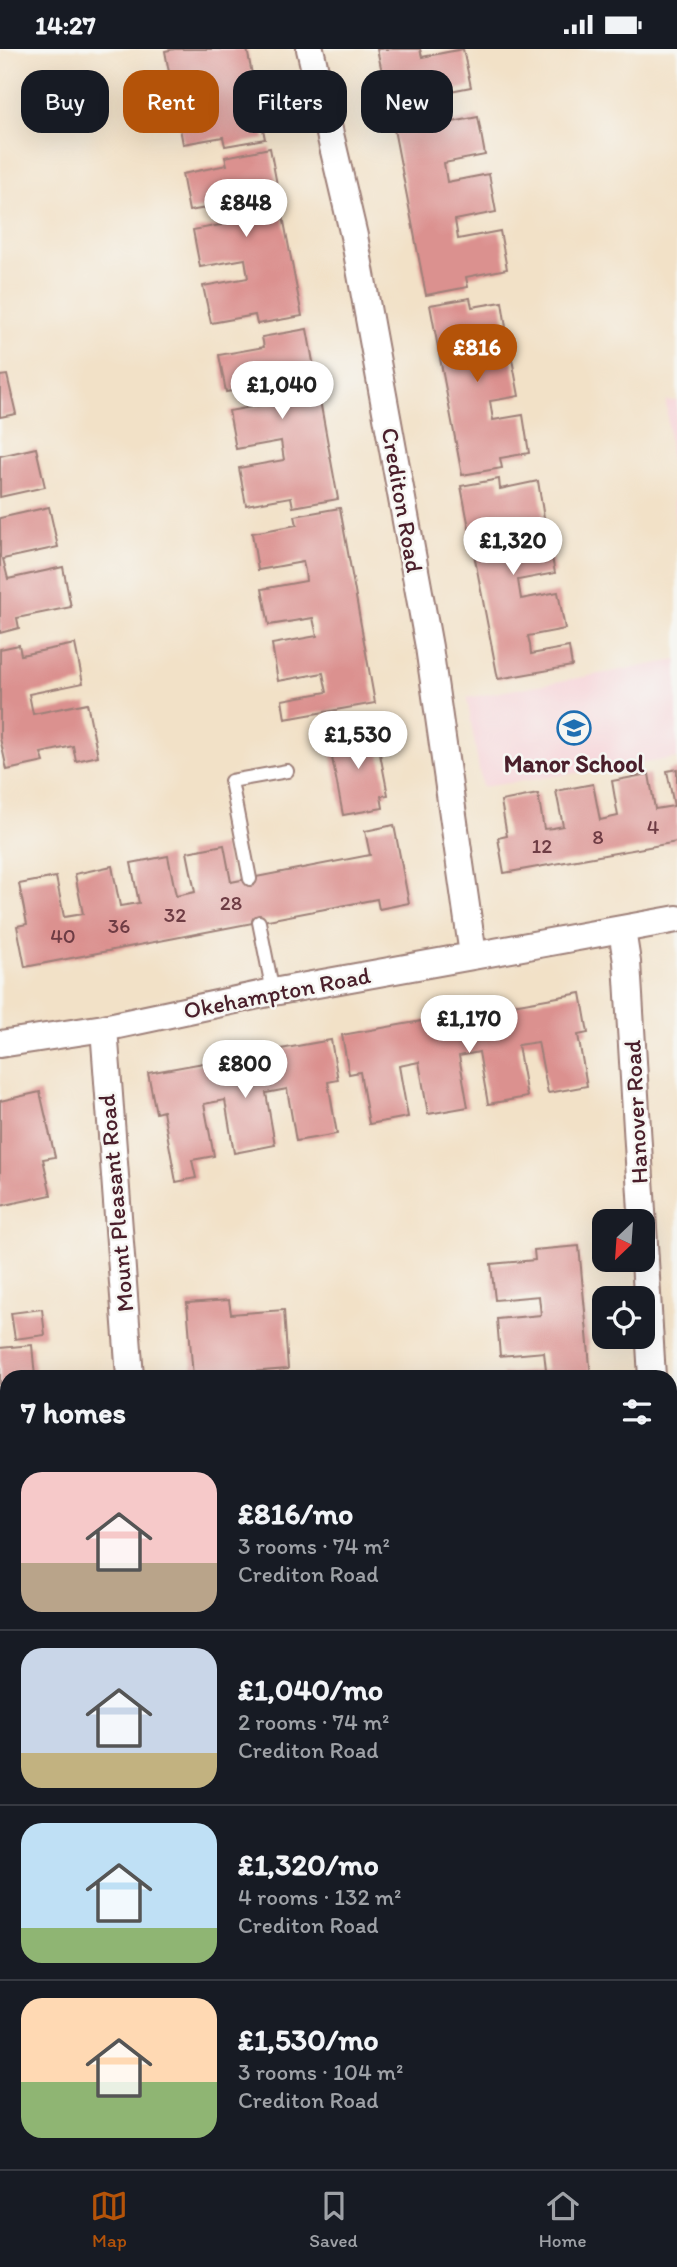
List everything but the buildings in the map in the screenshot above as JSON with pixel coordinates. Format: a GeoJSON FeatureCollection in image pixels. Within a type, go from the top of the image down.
{"type":"FeatureCollection","features":[{"type":"Feature","properties":{"kind":"street","name":"Crediton Road"},"geometry":{"type":"LineString","coordinates":[[310,49],[355,236],[422,607],[437,695],[472,955]]}},
{"type":"Feature","properties":{"kind":"street","name":"Okehampton Road"},"geometry":{"type":"LineString","coordinates":[[0,1044],[104,1028],[273,992],[677,919]]}},
{"type":"Feature","properties":{"kind":"street","name":"Hanover Road"},"geometry":{"type":"LineString","coordinates":[[622,930],[627,962],[652,1370]]}},
{"type":"Feature","properties":{"kind":"street","name":"Mount Pleasant Road"},"geometry":{"type":"LineString","coordinates":[[104,1028],[129,1370]]}},
{"type":"Feature","properties":{"kind":"lane"},"geometry":{"type":"LineString","coordinates":[[250,879],[231,781],[287,771]]}},
{"type":"Feature","properties":{"kind":"lane"},"geometry":{"type":"LineString","coordinates":[[259,922],[273,992]]}},
{"type":"Feature","properties":{"kind":"shaded area"},"geometry":{"type":"Polygon","coordinates":[[[666,401],[677,401],[677,547],[666,401]]]}},
{"type":"Feature","properties":{"kind":"shaded area","name":"Manor School"},"geometry":{"type":"Polygon","coordinates":[[[677,660],[677,758],[482,787],[467,698],[677,660]]]}},
{"type":"Feature","properties":{"kind":"place","name":"Manor School"},"geometry":{"type":"Point","coordinates":[574,728]}}]}
